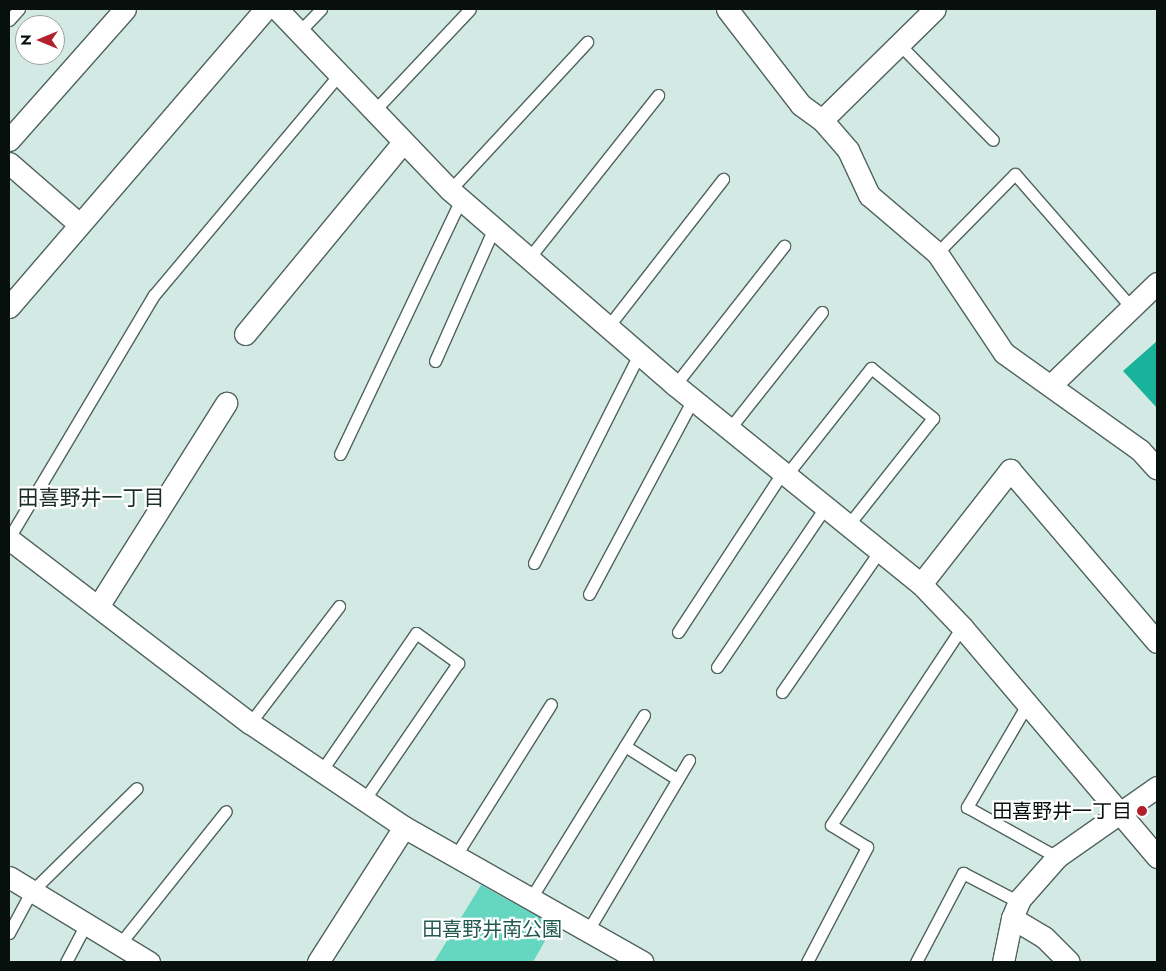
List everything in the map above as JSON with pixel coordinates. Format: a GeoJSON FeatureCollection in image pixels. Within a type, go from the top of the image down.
{"type":"FeatureCollection","features":[{"type":"Feature","properties":{"kind":"street"},"geometry":{"type":"LineString","coordinates":[[9,140],[124,9]]}},
{"type":"Feature","properties":{"kind":"street"},"geometry":{"type":"LineString","coordinates":[[9,307],[78,223],[265,9]]}},
{"type":"Feature","properties":{"kind":"street"},"geometry":{"type":"LineString","coordinates":[[277,9],[338,76],[455,195],[675,385],[786,472],[921,584],[962,626],[1157,857]]}},
{"type":"Feature","properties":{"kind":"street"},"geometry":{"type":"LineString","coordinates":[[727,9],[801,105],[822,120],[848,150],[869,195],[937,253],[1004,353],[1140,450],[1157,469]]}},
{"type":"Feature","properties":{"kind":"street"},"geometry":{"type":"LineString","coordinates":[[822,120],[935,9]]}},
{"type":"Feature","properties":{"kind":"street"},"geometry":{"type":"LineString","coordinates":[[245,334],[403,142]]}},
{"type":"Feature","properties":{"kind":"street"},"geometry":{"type":"LineString","coordinates":[[9,163],[78,223]]}},
{"type":"Feature","properties":{"kind":"street"},"geometry":{"type":"LineString","coordinates":[[1051,385],[1157,283]]}},
{"type":"Feature","properties":{"kind":"street"},"geometry":{"type":"LineString","coordinates":[[99,606],[226,403]]}},
{"type":"Feature","properties":{"kind":"street"},"geometry":{"type":"LineString","coordinates":[[921,584],[1010,470],[1157,642]]}},
{"type":"Feature","properties":{"kind":"street"},"geometry":{"type":"LineString","coordinates":[[9,538],[250,724],[322,770],[404,827],[643,962]]}},
{"type":"Feature","properties":{"kind":"street"},"geometry":{"type":"LineString","coordinates":[[1003,962],[1015,910],[1057,857],[1157,788]]}},
{"type":"Feature","properties":{"kind":"street"},"geometry":{"type":"LineString","coordinates":[[318,962],[404,827]]}},
{"type":"Feature","properties":{"kind":"street"},"geometry":{"type":"LineString","coordinates":[[9,877],[123,953],[149,962]]}},
{"type":"Feature","properties":{"kind":"street"},"geometry":{"type":"LineString","coordinates":[[1015,910],[1069,962]]}},
{"type":"Feature","properties":{"kind":"lane"},"geometry":{"type":"LineString","coordinates":[[9,20],[19,9]]}},
{"type":"Feature","properties":{"kind":"lane"},"geometry":{"type":"LineString","coordinates":[[298,33],[321,9]]}},
{"type":"Feature","properties":{"kind":"lane"},"geometry":{"type":"LineString","coordinates":[[374,112],[470,9]]}},
{"type":"Feature","properties":{"kind":"lane"},"geometry":{"type":"LineString","coordinates":[[340,454],[455,195],[587,42]]}},
{"type":"Feature","properties":{"kind":"lane"},"geometry":{"type":"LineString","coordinates":[[899,44],[993,140]]}},
{"type":"Feature","properties":{"kind":"lane"},"geometry":{"type":"LineString","coordinates":[[9,538],[154,295],[338,76]]}},
{"type":"Feature","properties":{"kind":"lane"},"geometry":{"type":"LineString","coordinates":[[530,258],[658,95]]}},
{"type":"Feature","properties":{"kind":"lane"},"geometry":{"type":"LineString","coordinates":[[937,253],[1016,174],[1132,308]]}},
{"type":"Feature","properties":{"kind":"lane"},"geometry":{"type":"LineString","coordinates":[[607,328],[723,179]]}},
{"type":"Feature","properties":{"kind":"lane"},"geometry":{"type":"LineString","coordinates":[[435,361],[494,228]]}},
{"type":"Feature","properties":{"kind":"lane"},"geometry":{"type":"LineString","coordinates":[[675,385],[784,246]]}},
{"type":"Feature","properties":{"kind":"lane"},"geometry":{"type":"LineString","coordinates":[[730,428],[822,312]]}},
{"type":"Feature","properties":{"kind":"lane"},"geometry":{"type":"LineString","coordinates":[[534,563],[639,354]]}},
{"type":"Feature","properties":{"kind":"lane"},"geometry":{"type":"LineString","coordinates":[[678,632],[786,472],[871,368],[933,418],[849,524]]}},
{"type":"Feature","properties":{"kind":"lane"},"geometry":{"type":"LineString","coordinates":[[589,594],[693,399]]}},
{"type":"Feature","properties":{"kind":"lane"},"geometry":{"type":"LineString","coordinates":[[717,667],[826,506]]}},
{"type":"Feature","properties":{"kind":"lane"},"geometry":{"type":"LineString","coordinates":[[782,692],[881,549]]}},
{"type":"Feature","properties":{"kind":"lane"},"geometry":{"type":"LineString","coordinates":[[250,724],[339,606]]}},
{"type":"Feature","properties":{"kind":"lane"},"geometry":{"type":"LineString","coordinates":[[807,962],[866,847],[830,825],[962,626]]}},
{"type":"Feature","properties":{"kind":"lane"},"geometry":{"type":"LineString","coordinates":[[322,770],[416,633],[458,662],[365,799]]}},
{"type":"Feature","properties":{"kind":"lane"},"geometry":{"type":"LineString","coordinates":[[1028,703],[967,807],[1057,857]]}},
{"type":"Feature","properties":{"kind":"lane"},"geometry":{"type":"LineString","coordinates":[[456,855],[551,704]]}},
{"type":"Feature","properties":{"kind":"lane"},"geometry":{"type":"LineString","coordinates":[[531,898],[644,716]]}},
{"type":"Feature","properties":{"kind":"lane"},"geometry":{"type":"LineString","coordinates":[[625,746],[677,779]]}},
{"type":"Feature","properties":{"kind":"lane"},"geometry":{"type":"LineString","coordinates":[[587,932],[689,760]]}},
{"type":"Feature","properties":{"kind":"lane"},"geometry":{"type":"LineString","coordinates":[[9,933],[31,892],[137,788]]}},
{"type":"Feature","properties":{"kind":"lane"},"geometry":{"type":"LineString","coordinates":[[123,953],[226,812]]}},
{"type":"Feature","properties":{"kind":"lane"},"geometry":{"type":"LineString","coordinates":[[916,962],[963,873],[1015,910]]}},
{"type":"Feature","properties":{"kind":"lane"},"geometry":{"type":"LineString","coordinates":[[66,962],[85,926]]}},
{"type":"Feature","properties":{"kind":"green space","name":"田喜野井南公園"},"geometry":{"type":"Polygon","coordinates":[[[481,885],[554,925],[533,962],[434,962],[481,885]]]}},
{"type":"Feature","properties":{"kind":"shaded area"},"geometry":{"type":"Polygon","coordinates":[[[1157,341],[1157,408],[1123,371],[1157,341]]]}},
{"type":"Feature","properties":{"kind":"place","name":"田喜野井一丁目"},"geometry":{"type":"Point","coordinates":[1142,811]}},
{"type":"Feature","properties":{"kind":"district","name":"田喜野井一丁目"},"geometry":{"type":"Point","coordinates":[91,498]}}]}
